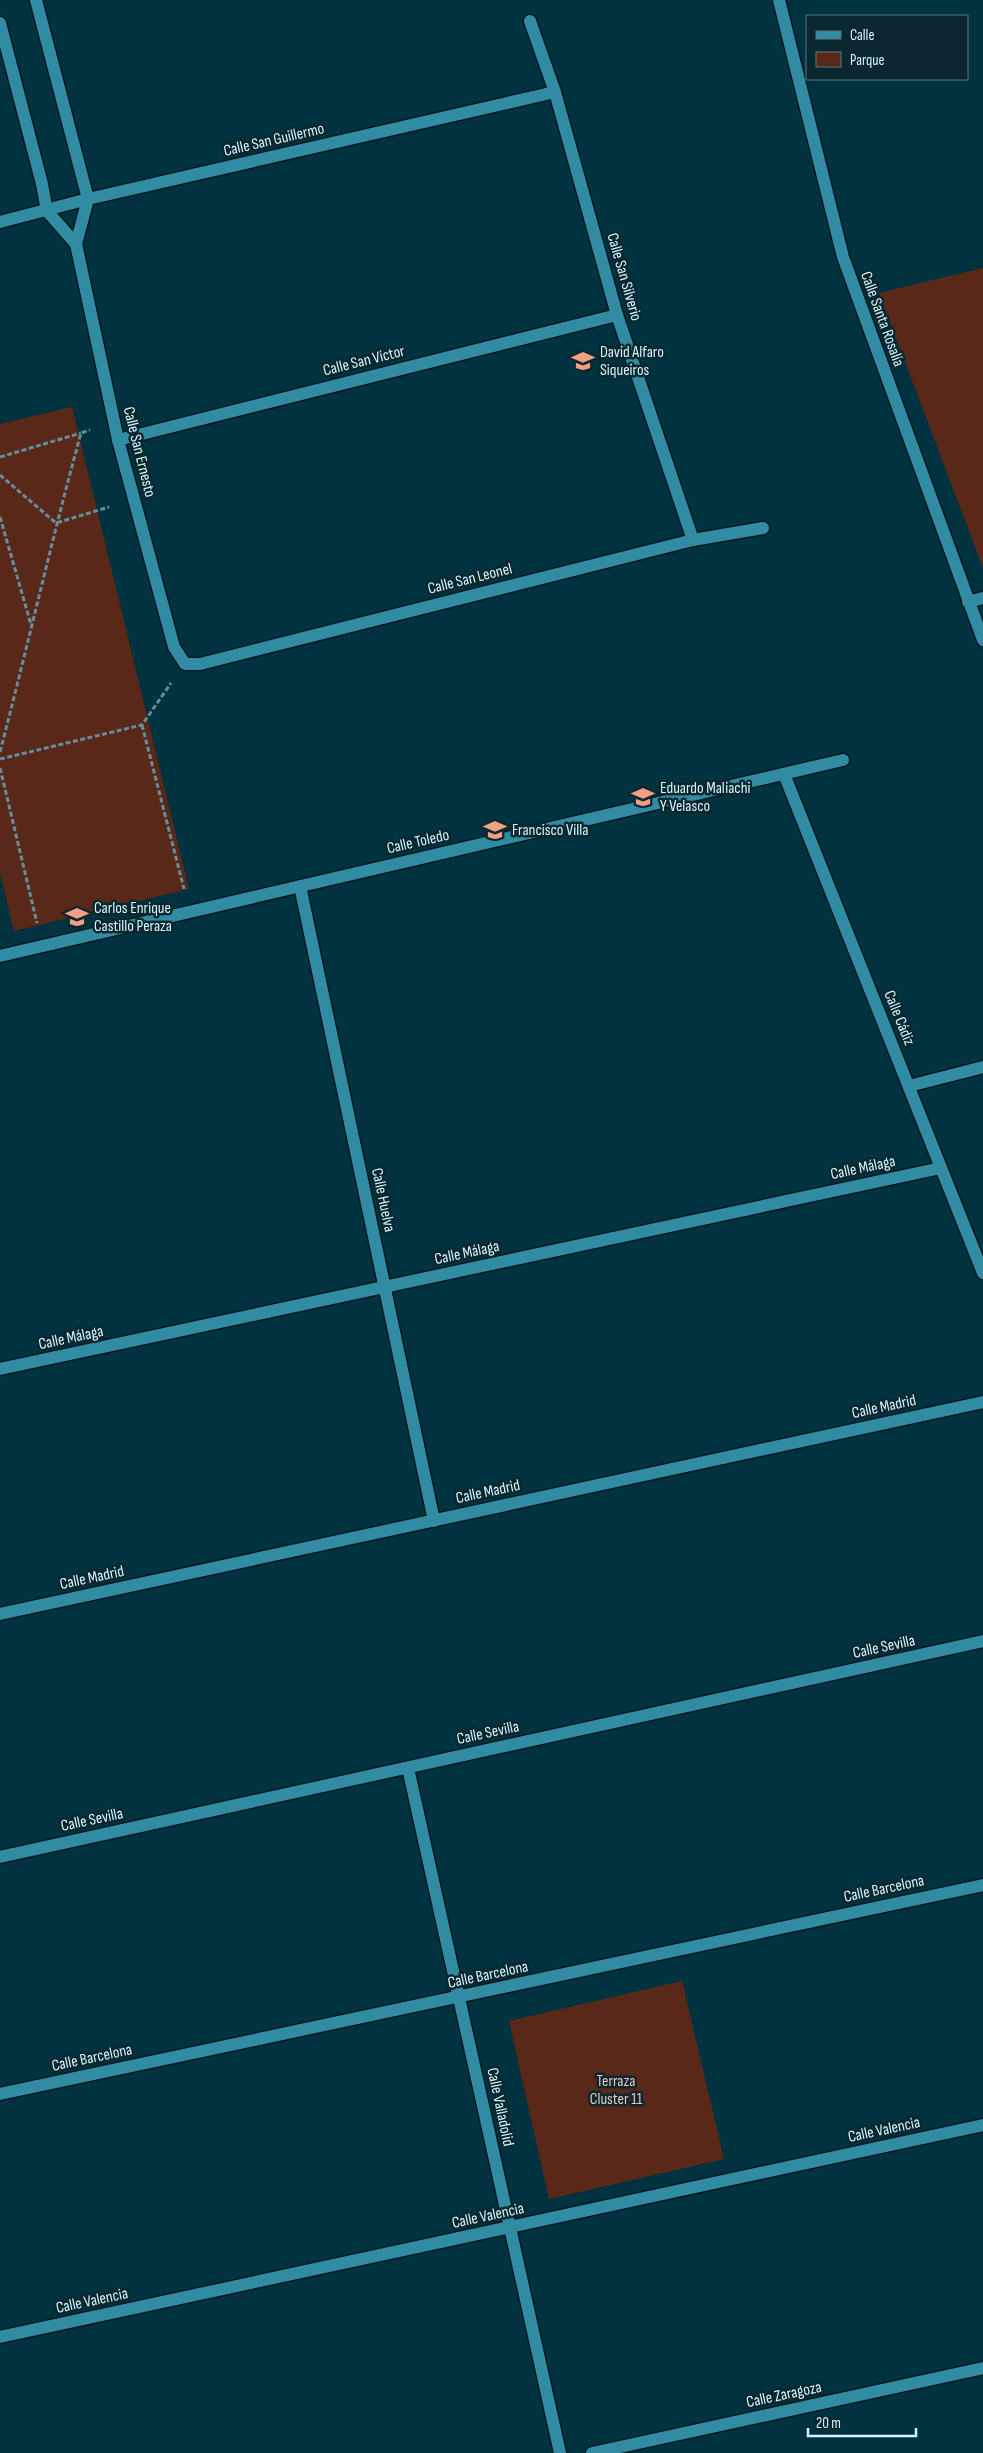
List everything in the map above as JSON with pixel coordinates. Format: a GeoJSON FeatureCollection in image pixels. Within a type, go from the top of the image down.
{"type":"FeatureCollection","features":[{"type":"Feature","properties":{"kind":"street","name":"Calle San Ernesto"},"geometry":{"type":"LineString","coordinates":[[36,0],[88,199],[76,244],[114,423],[174,647],[185,664]]}},
{"type":"Feature","properties":{"kind":"street","name":"Calle Santa Rosalía"},"geometry":{"type":"LineString","coordinates":[[779,0],[843,257],[983,640]]}},
{"type":"Feature","properties":{"kind":"street","name":"Calle San Silverio"},"geometry":{"type":"LineString","coordinates":[[530,21],[555,92],[617,315],[693,540]]}},
{"type":"Feature","properties":{"kind":"street"},"geometry":{"type":"LineString","coordinates":[[0,23],[42,184],[47,211]]}},
{"type":"Feature","properties":{"kind":"street","name":"Calle San Guillermo"},"geometry":{"type":"LineString","coordinates":[[0,222],[88,199],[555,92]]}},
{"type":"Feature","properties":{"kind":"street","name":"Calle San Ernesto"},"geometry":{"type":"LineString","coordinates":[[47,211],[76,244]]}},
{"type":"Feature","properties":{"kind":"street","name":"Calle San Víctor"},"geometry":{"type":"LineString","coordinates":[[118,440],[617,315]]}},
{"type":"Feature","properties":{"kind":"street","name":"Calle San Leonel"},"geometry":{"type":"LineString","coordinates":[[185,664],[200,664],[693,540],[763,528]]}},
{"type":"Feature","properties":{"kind":"street"},"geometry":{"type":"LineString","coordinates":[[968,602],[983,598]]}},
{"type":"Feature","properties":{"kind":"street","name":"Calle Toledo"},"geometry":{"type":"LineString","coordinates":[[0,956],[844,760]]}},
{"type":"Feature","properties":{"kind":"street","name":"Calle Cádiz"},"geometry":{"type":"LineString","coordinates":[[784,774],[983,1274]]}},
{"type":"Feature","properties":{"kind":"street","name":"Calle Huelva"},"geometry":{"type":"LineString","coordinates":[[300,886],[434,1521]]}},
{"type":"Feature","properties":{"kind":"street"},"geometry":{"type":"LineString","coordinates":[[909,1086],[983,1067]]}},
{"type":"Feature","properties":{"kind":"street","name":"Calle Málaga"},"geometry":{"type":"LineString","coordinates":[[0,1370],[941,1168]]}},
{"type":"Feature","properties":{"kind":"street","name":"Calle Madrid"},"geometry":{"type":"LineString","coordinates":[[0,1614],[983,1402]]}},
{"type":"Feature","properties":{"kind":"street","name":"Calle Sevilla"},"geometry":{"type":"LineString","coordinates":[[0,1857],[983,1641]]}},
{"type":"Feature","properties":{"kind":"street","name":"Calle Valladolid"},"geometry":{"type":"LineString","coordinates":[[408,1768],[560,2453]]}},
{"type":"Feature","properties":{"kind":"street","name":"Calle Barcelona"},"geometry":{"type":"LineString","coordinates":[[0,2094],[459,1998],[983,1885]]}},
{"type":"Feature","properties":{"kind":"street","name":"Calle Valencia"},"geometry":{"type":"LineString","coordinates":[[0,2338],[983,2125]]}},
{"type":"Feature","properties":{"kind":"street","name":"Calle Zaragoza"},"geometry":{"type":"LineString","coordinates":[[592,2453],[983,2368]]}},
{"type":"Feature","properties":{"kind":"path"},"geometry":{"type":"LineString","coordinates":[[0,457],[114,423]]}},
{"type":"Feature","properties":{"kind":"path"},"geometry":{"type":"LineString","coordinates":[[0,752],[32,629],[56,523],[81,433]]}},
{"type":"Feature","properties":{"kind":"path"},"geometry":{"type":"LineString","coordinates":[[0,475],[56,523]]}},
{"type":"Feature","properties":{"kind":"path"},"geometry":{"type":"LineString","coordinates":[[56,523],[134,499]]}},
{"type":"Feature","properties":{"kind":"path"},"geometry":{"type":"LineString","coordinates":[[0,518],[32,629]]}},
{"type":"Feature","properties":{"kind":"path"},"geometry":{"type":"LineString","coordinates":[[0,759],[142,725],[185,664]]}},
{"type":"Feature","properties":{"kind":"path"},"geometry":{"type":"LineString","coordinates":[[142,725],[190,911]]}},
{"type":"Feature","properties":{"kind":"path"},"geometry":{"type":"LineString","coordinates":[[0,768],[43,946]]}},
{"type":"Feature","properties":{"kind":"green space"},"geometry":{"type":"Polygon","coordinates":[[[983,268],[983,568],[879,293],[983,268]]]}},
{"type":"Feature","properties":{"kind":"green space"},"geometry":{"type":"Polygon","coordinates":[[[72,407],[189,889],[14,931],[0,873],[0,424],[72,407]]]}},
{"type":"Feature","properties":{"kind":"green space","name":"Terraza Cluster 11"},"geometry":{"type":"Polygon","coordinates":[[[682,1981],[724,2159],[549,2199],[509,2021],[682,1981]]]}},
{"type":"Feature","properties":{"kind":"place","name":"David Alfaro Siqueiros"},"geometry":{"type":"Point","coordinates":[583,361]}},
{"type":"Feature","properties":{"kind":"place","name":"Eduardo Maliachi Y Velasco"},"geometry":{"type":"Point","coordinates":[643,797]}},
{"type":"Feature","properties":{"kind":"place","name":"Francisco Villa"},"geometry":{"type":"Point","coordinates":[495,830]}},
{"type":"Feature","properties":{"kind":"place","name":"Carlos Enrique Castillo Peraza"},"geometry":{"type":"Point","coordinates":[77,917]}}]}
